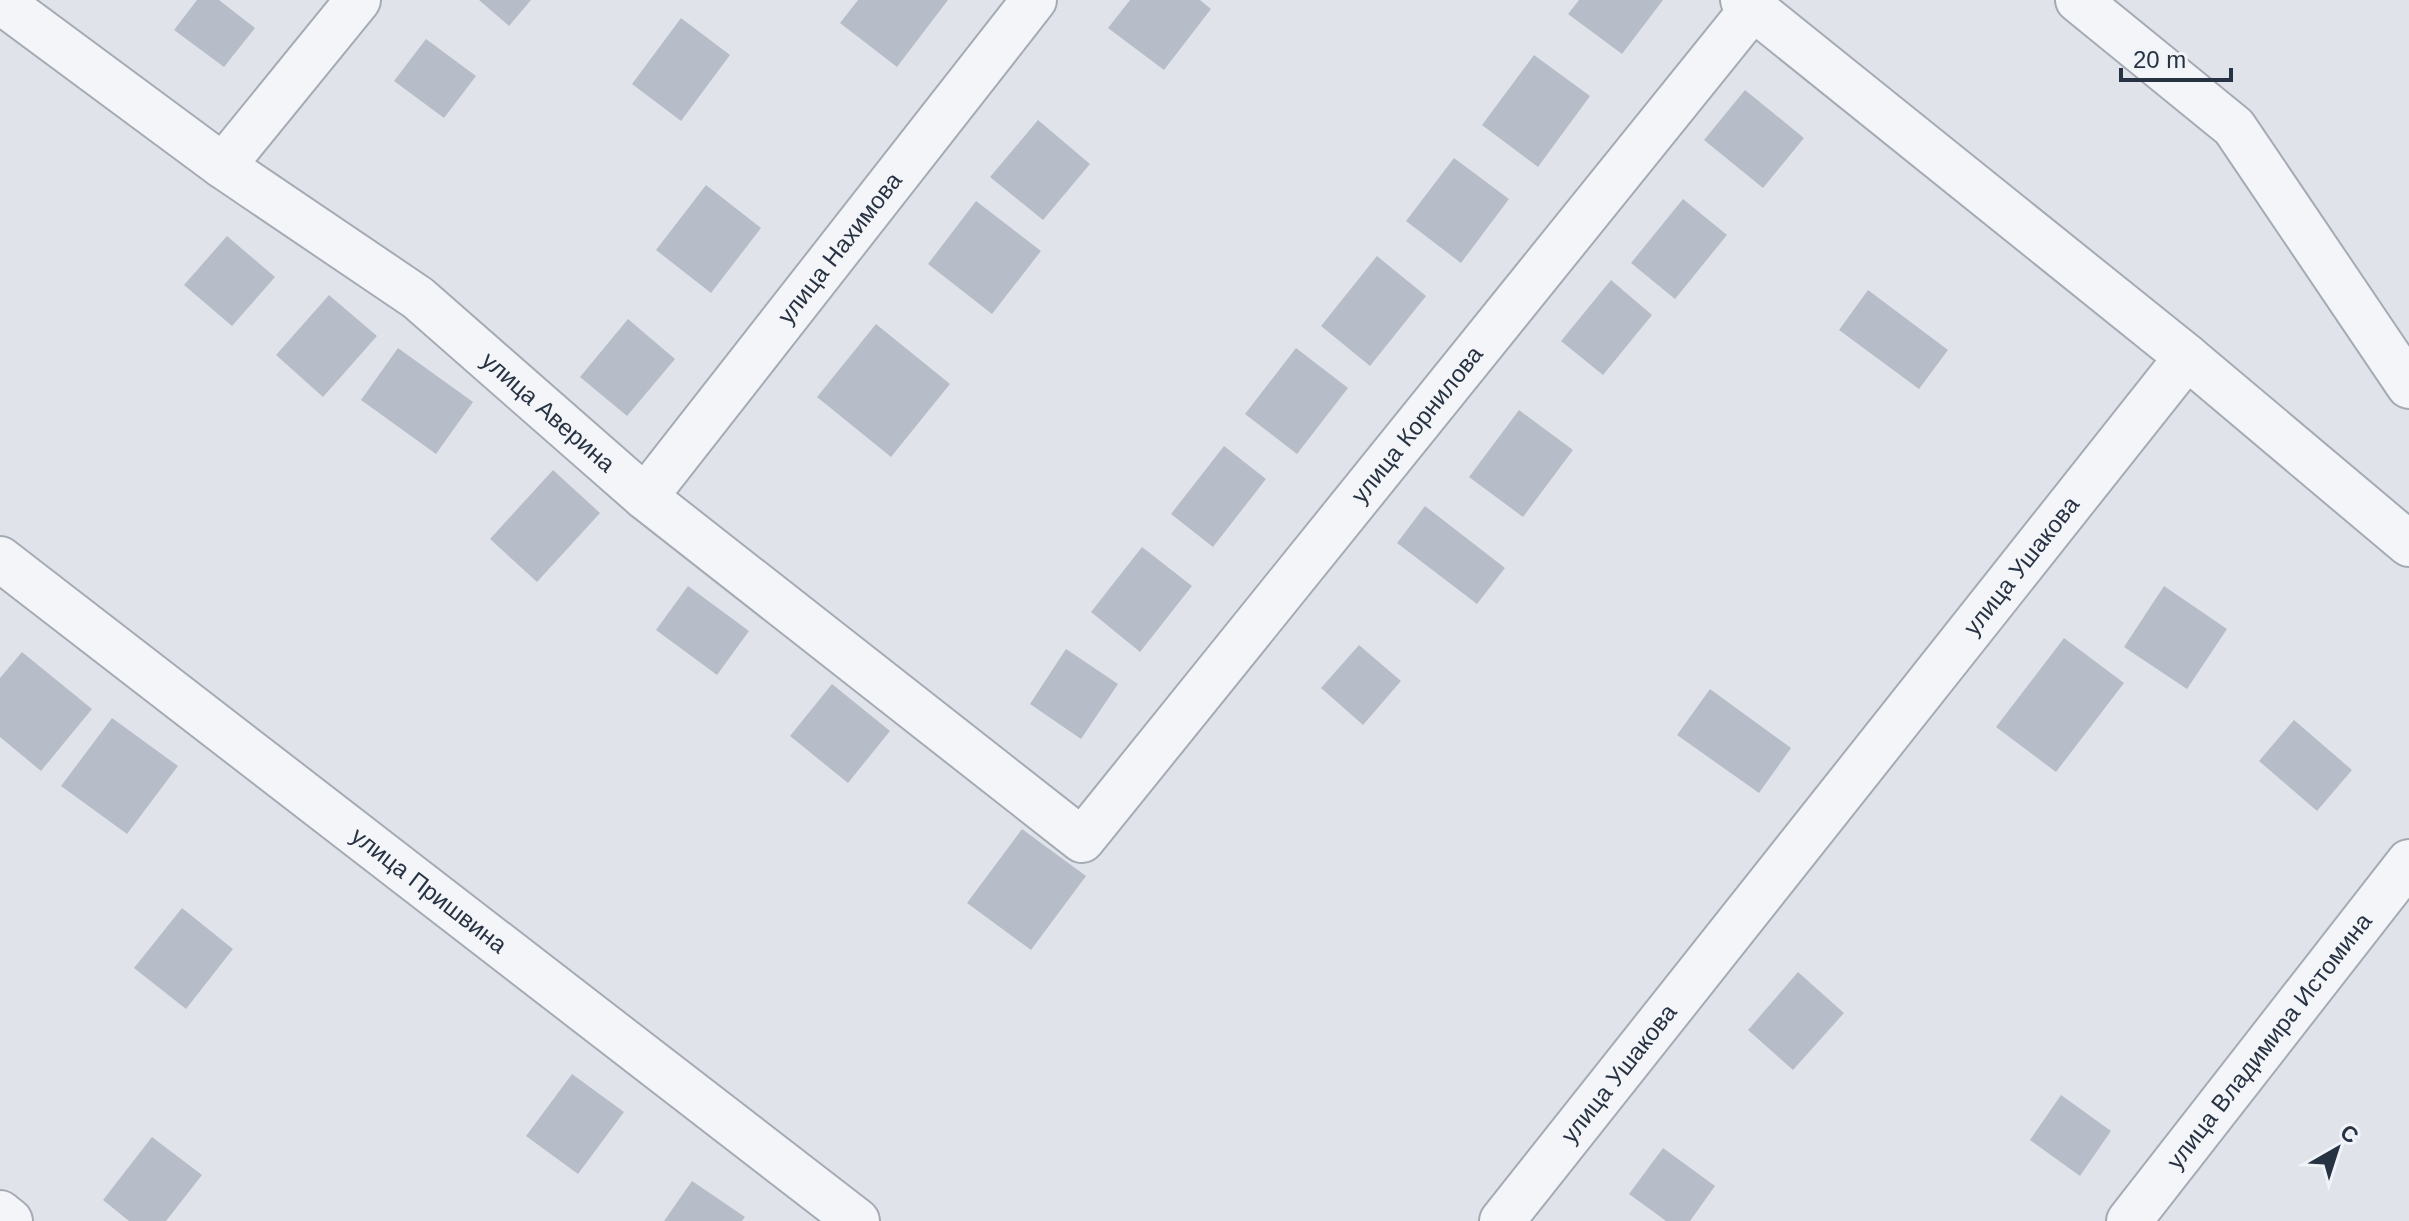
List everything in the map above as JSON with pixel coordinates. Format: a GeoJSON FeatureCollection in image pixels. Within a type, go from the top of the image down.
{"type":"FeatureCollection","features":[{"type":"Feature","properties":{"kind":"street"},"geometry":{"type":"LineString","coordinates":[[223,166],[358,0]]}},
{"type":"Feature","properties":{"kind":"street","name":"улица Нахимова"},"geometry":{"type":"LineString","coordinates":[[645,497],[1034,0]]}},
{"type":"Feature","properties":{"kind":"street"},"geometry":{"type":"LineString","coordinates":[[2078,0],[2234,127],[2409,386]]}},
{"type":"Feature","properties":{"kind":"street","name":"улица Аверина"},"geometry":{"type":"LineString","coordinates":[[0,1],[223,166],[418,298],[645,497],[1082,840]]}},
{"type":"Feature","properties":{"kind":"street"},"geometry":{"type":"LineString","coordinates":[[1748,4],[2187,357],[2409,544]]}},
{"type":"Feature","properties":{"kind":"street","name":"улица Корнилова"},"geometry":{"type":"LineString","coordinates":[[1082,840],[1748,4]]}},
{"type":"Feature","properties":{"kind":"street","name":"улица Ушакова"},"geometry":{"type":"LineString","coordinates":[[1502,1221],[2187,357]]}},
{"type":"Feature","properties":{"kind":"street","name":"улица Пришвина"},"geometry":{"type":"LineString","coordinates":[[0,559],[857,1221]]}},
{"type":"Feature","properties":{"kind":"street","name":"улица Владимира Истомина"},"geometry":{"type":"LineString","coordinates":[[2129,1221],[2409,862]]}},
{"type":"Feature","properties":{"kind":"street"},"geometry":{"type":"LineString","coordinates":[[0,1213],[10,1221]]}},
{"type":"Feature","properties":{"kind":"building"},"geometry":{"type":"Polygon","coordinates":[[[197,0],[219,0],[255,28],[224,67],[174,30],[197,0]]]}},
{"type":"Feature","properties":{"kind":"building"},"geometry":{"type":"Polygon","coordinates":[[[479,0],[531,0],[509,26],[479,0]]]}},
{"type":"Feature","properties":{"kind":"building"},"geometry":{"type":"Polygon","coordinates":[[[858,0],[948,0],[897,67],[840,23],[858,0]]]}},
{"type":"Feature","properties":{"kind":"building"},"geometry":{"type":"Polygon","coordinates":[[[1130,0],[1200,0],[1211,9],[1164,70],[1108,28],[1130,0]]]}},
{"type":"Feature","properties":{"kind":"building"},"geometry":{"type":"Polygon","coordinates":[[[1579,0],[1663,0],[1622,54],[1568,14],[1579,0]]]}},
{"type":"Feature","properties":{"kind":"building"},"geometry":{"type":"Polygon","coordinates":[[[681,18],[730,55],[681,121],[632,84],[681,18]]]}},
{"type":"Feature","properties":{"kind":"building"},"geometry":{"type":"Polygon","coordinates":[[[426,39],[476,76],[444,118],[394,81],[426,39]]]}},
{"type":"Feature","properties":{"kind":"building"},"geometry":{"type":"Polygon","coordinates":[[[1534,55],[1590,96],[1538,167],[1482,125],[1534,55]]]}},
{"type":"Feature","properties":{"kind":"building"},"geometry":{"type":"Polygon","coordinates":[[[1745,90],[1804,138],[1763,188],[1704,140],[1745,90]]]}},
{"type":"Feature","properties":{"kind":"building"},"geometry":{"type":"Polygon","coordinates":[[[1038,120],[1090,164],[1043,220],[990,177],[1038,120]]]}},
{"type":"Feature","properties":{"kind":"building"},"geometry":{"type":"Polygon","coordinates":[[[1454,158],[1509,199],[1461,263],[1406,221],[1454,158]]]}},
{"type":"Feature","properties":{"kind":"building"},"geometry":{"type":"Polygon","coordinates":[[[706,185],[761,228],[711,293],[656,250],[706,185]]]}},
{"type":"Feature","properties":{"kind":"building"},"geometry":{"type":"Polygon","coordinates":[[[1683,199],[1727,235],[1675,299],[1631,263],[1683,199]]]}},
{"type":"Feature","properties":{"kind":"building"},"geometry":{"type":"Polygon","coordinates":[[[976,201],[1041,251],[992,314],[928,264],[976,201]]]}},
{"type":"Feature","properties":{"kind":"building"},"geometry":{"type":"Polygon","coordinates":[[[227,236],[275,277],[232,326],[184,285],[227,236]]]}},
{"type":"Feature","properties":{"kind":"building"},"geometry":{"type":"Polygon","coordinates":[[[1377,256],[1426,296],[1370,366],[1321,326],[1377,256]]]}},
{"type":"Feature","properties":{"kind":"building"},"geometry":{"type":"Polygon","coordinates":[[[1611,280],[1652,315],[1603,375],[1561,341],[1611,280]]]}},
{"type":"Feature","properties":{"kind":"building"},"geometry":{"type":"Polygon","coordinates":[[[1868,290],[1948,350],[1919,389],[1839,330],[1868,290]]]}},
{"type":"Feature","properties":{"kind":"building"},"geometry":{"type":"Polygon","coordinates":[[[329,295],[377,336],[323,397],[276,355],[329,295]]]}},
{"type":"Feature","properties":{"kind":"building"},"geometry":{"type":"Polygon","coordinates":[[[628,319],[675,359],[627,416],[580,377],[628,319]]]}},
{"type":"Feature","properties":{"kind":"building"},"geometry":{"type":"Polygon","coordinates":[[[876,324],[950,384],[891,457],[817,397],[876,324]]]}},
{"type":"Feature","properties":{"kind":"building"},"geometry":{"type":"Polygon","coordinates":[[[398,348],[473,402],[436,454],[361,400],[398,348]]]}},
{"type":"Feature","properties":{"kind":"building"},"geometry":{"type":"Polygon","coordinates":[[[1296,348],[1348,388],[1297,454],[1245,414],[1296,348]]]}},
{"type":"Feature","properties":{"kind":"building"},"geometry":{"type":"Polygon","coordinates":[[[1519,410],[1573,450],[1523,517],[1469,477],[1519,410]]]}},
{"type":"Feature","properties":{"kind":"building"},"geometry":{"type":"Polygon","coordinates":[[[1224,446],[1266,479],[1213,547],[1171,514],[1224,446]]]}},
{"type":"Feature","properties":{"kind":"building"},"geometry":{"type":"Polygon","coordinates":[[[553,470],[600,513],[537,582],[490,539],[553,470]]]}},
{"type":"Feature","properties":{"kind":"building"},"geometry":{"type":"Polygon","coordinates":[[[1425,506],[1505,568],[1477,604],[1397,543],[1425,506]]]}},
{"type":"Feature","properties":{"kind":"building"},"geometry":{"type":"Polygon","coordinates":[[[1142,547],[1192,586],[1140,652],[1091,612],[1142,547]]]}},
{"type":"Feature","properties":{"kind":"building"},"geometry":{"type":"Polygon","coordinates":[[[688,586],[749,631],[717,675],[656,630],[688,586]]]}},
{"type":"Feature","properties":{"kind":"building"},"geometry":{"type":"Polygon","coordinates":[[[2164,586],[2227,629],[2187,689],[2124,647],[2164,586]]]}},
{"type":"Feature","properties":{"kind":"building"},"geometry":{"type":"Polygon","coordinates":[[[2064,638],[2124,683],[2056,772],[1996,727],[2064,638]]]}},
{"type":"Feature","properties":{"kind":"building"},"geometry":{"type":"Polygon","coordinates":[[[1359,645],[1401,681],[1363,725],[1321,688],[1359,645]]]}},
{"type":"Feature","properties":{"kind":"building"},"geometry":{"type":"Polygon","coordinates":[[[1066,649],[1118,684],[1081,739],[1030,704],[1066,649]]]}},
{"type":"Feature","properties":{"kind":"building"},"geometry":{"type":"Polygon","coordinates":[[[22,652],[92,709],[41,771],[0,737],[0,678],[22,652]]]}},
{"type":"Feature","properties":{"kind":"building"},"geometry":{"type":"Polygon","coordinates":[[[832,684],[890,731],[848,783],[790,736],[832,684]]]}},
{"type":"Feature","properties":{"kind":"building"},"geometry":{"type":"Polygon","coordinates":[[[1710,689],[1791,748],[1759,793],[1677,735],[1710,689]]]}},
{"type":"Feature","properties":{"kind":"building"},"geometry":{"type":"Polygon","coordinates":[[[112,718],[178,766],[127,834],[61,786],[112,718]]]}},
{"type":"Feature","properties":{"kind":"building"},"geometry":{"type":"Polygon","coordinates":[[[2294,720],[2352,770],[2317,811],[2259,761],[2294,720]]]}},
{"type":"Feature","properties":{"kind":"building"},"geometry":{"type":"Polygon","coordinates":[[[1022,829],[1086,876],[1031,950],[967,903],[1022,829]]]}},
{"type":"Feature","properties":{"kind":"building"},"geometry":{"type":"Polygon","coordinates":[[[182,908],[233,949],[186,1009],[134,968],[182,908]]]}},
{"type":"Feature","properties":{"kind":"building"},"geometry":{"type":"Polygon","coordinates":[[[1798,972],[1844,1013],[1793,1070],[1748,1030],[1798,972]]]}},
{"type":"Feature","properties":{"kind":"building"},"geometry":{"type":"Polygon","coordinates":[[[572,1074],[624,1112],[578,1174],[526,1136],[572,1074]]]}},
{"type":"Feature","properties":{"kind":"building"},"geometry":{"type":"Polygon","coordinates":[[[2061,1095],[2111,1131],[2080,1176],[2030,1140],[2061,1095]]]}},
{"type":"Feature","properties":{"kind":"building"},"geometry":{"type":"Polygon","coordinates":[[[152,1137],[202,1175],[166,1221],[129,1221],[103,1200],[152,1137]]]}},
{"type":"Feature","properties":{"kind":"building"},"geometry":{"type":"Polygon","coordinates":[[[1663,1148],[1715,1186],[1690,1221],[1666,1221],[1629,1194],[1663,1148]]]}},
{"type":"Feature","properties":{"kind":"building"},"geometry":{"type":"Polygon","coordinates":[[[692,1181],[745,1217],[742,1221],[664,1221],[692,1181]]]}}]}
